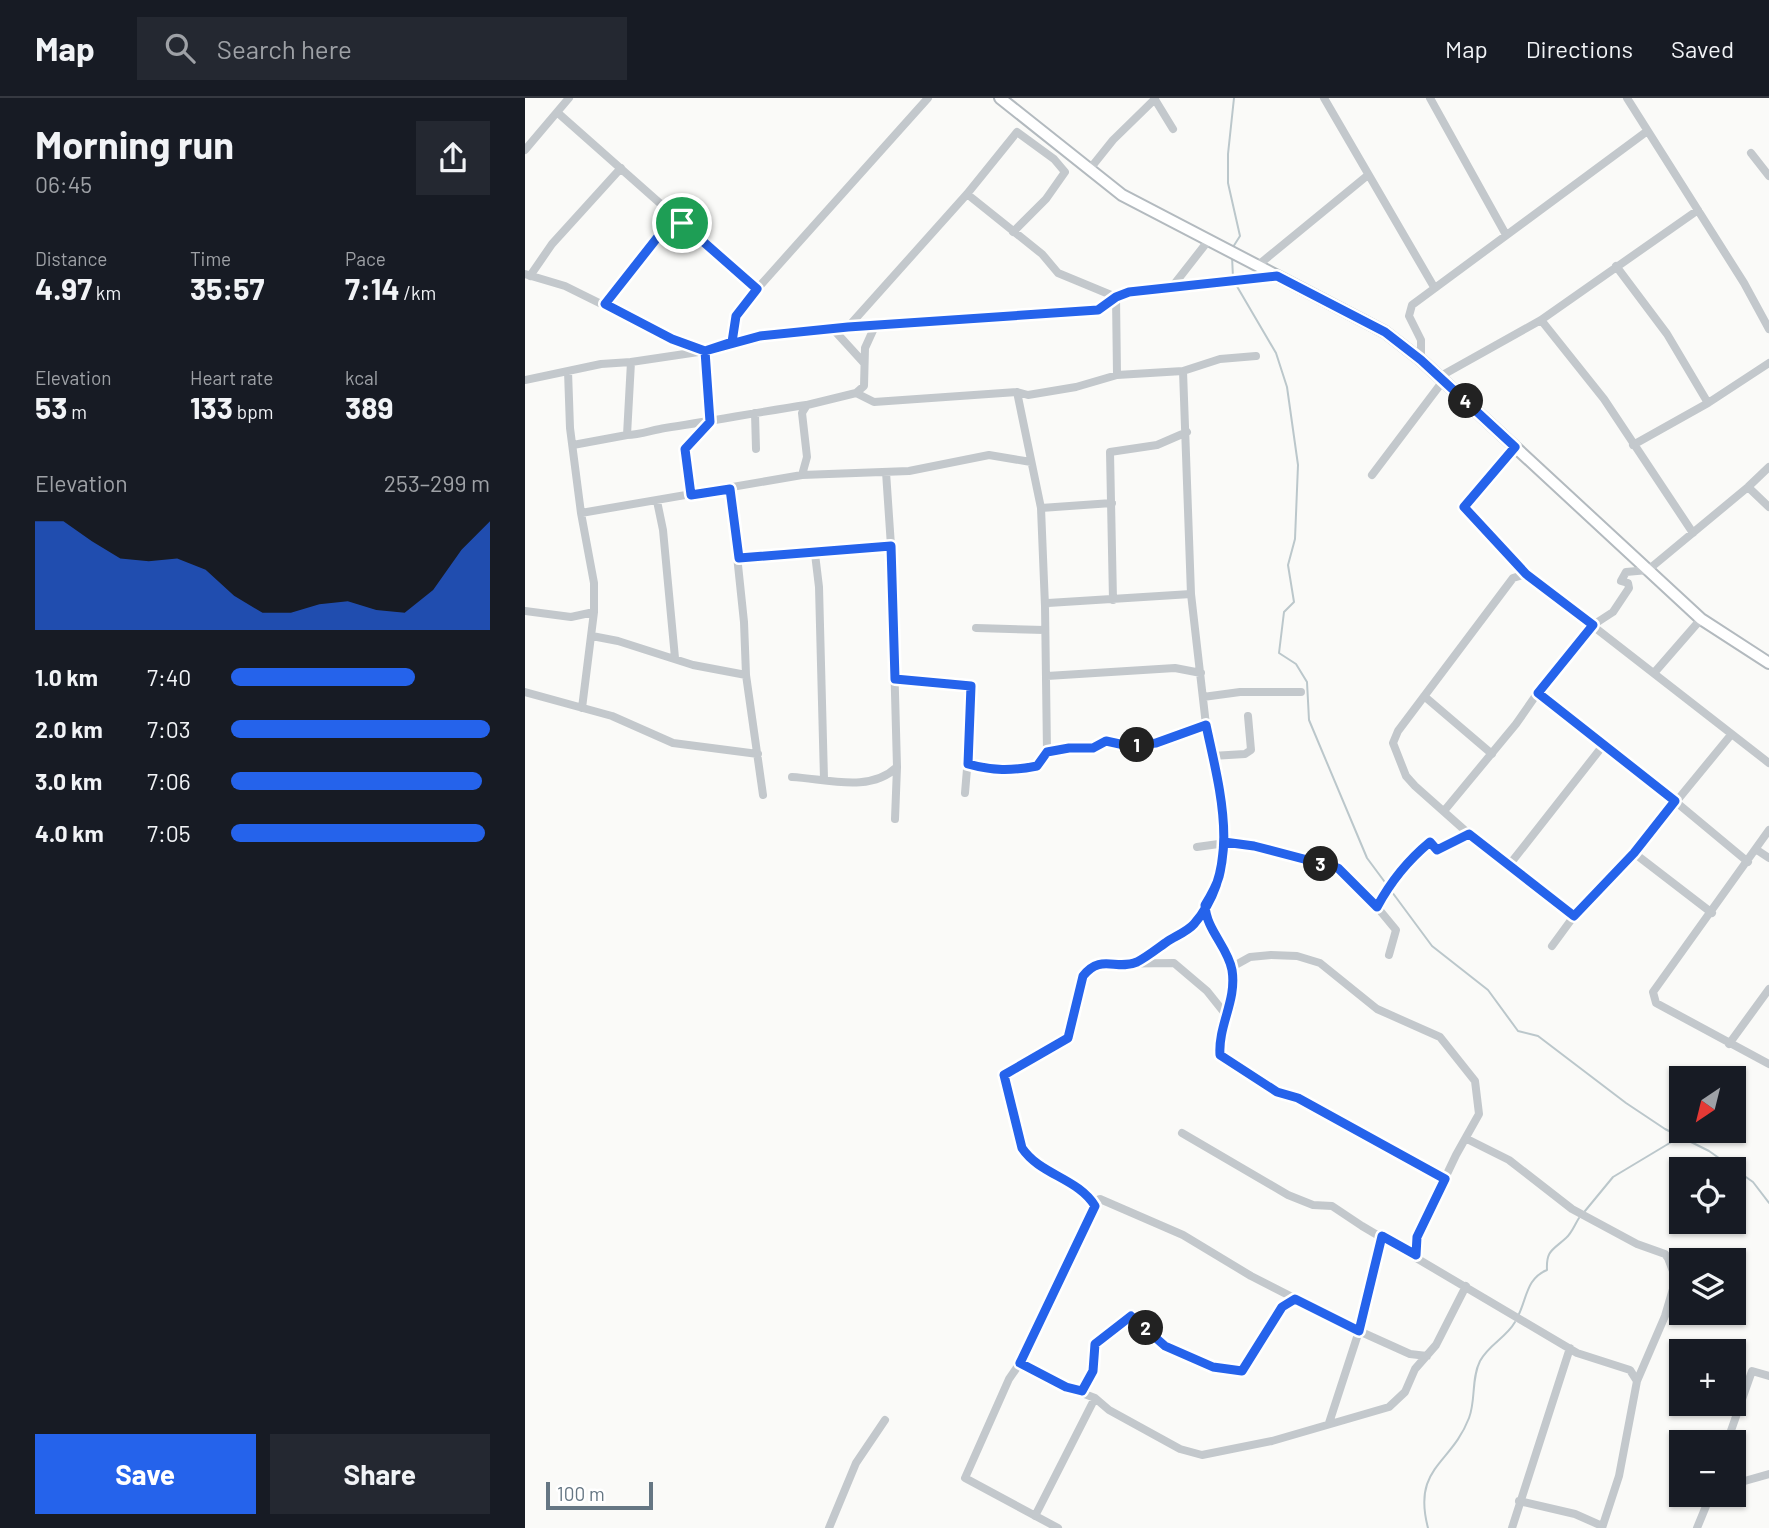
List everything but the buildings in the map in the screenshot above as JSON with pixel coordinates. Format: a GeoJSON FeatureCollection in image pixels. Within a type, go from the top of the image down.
{"type":"FeatureCollection","features":[{"type":"Feature","properties":{"kind":"main road"},"geometry":{"type":"LineString","coordinates":[[1001,98],[1122,195],[1208,242],[1366,319],[1421,360],[1702,619],[1767,658]]}},
{"type":"Feature","properties":{"kind":"street"},"geometry":{"type":"LineString","coordinates":[[525,150],[569,98]]}},
{"type":"Feature","properties":{"kind":"street"},"geometry":{"type":"LineString","coordinates":[[732,342],[736,316],[757,289],[928,98]]}},
{"type":"Feature","properties":{"kind":"street"},"geometry":{"type":"LineString","coordinates":[[1324,98],[1434,287]]}},
{"type":"Feature","properties":{"kind":"street"},"geometry":{"type":"LineString","coordinates":[[1430,98],[1506,233]]}},
{"type":"Feature","properties":{"kind":"street"},"geometry":{"type":"LineString","coordinates":[[1627,98],[1769,330]]}},
{"type":"Feature","properties":{"kind":"street"},"geometry":{"type":"LineString","coordinates":[[1089,170],[1113,140],[1154,99],[1173,129]]}},
{"type":"Feature","properties":{"kind":"street"},"geometry":{"type":"LineString","coordinates":[[558,113],[757,289]]}},
{"type":"Feature","properties":{"kind":"street"},"geometry":{"type":"LineString","coordinates":[[1421,360],[1421,340],[1411,323],[1409,310],[1434,287],[1646,131]]}},
{"type":"Feature","properties":{"kind":"street"},"geometry":{"type":"LineString","coordinates":[[848,327],[967,194],[1017,132],[1054,159],[1065,172],[1063,178],[1013,232]]}},
{"type":"Feature","properties":{"kind":"street"},"geometry":{"type":"LineString","coordinates":[[1054,159],[1063,149]]}},
{"type":"Feature","properties":{"kind":"street"},"geometry":{"type":"LineString","coordinates":[[1751,153],[1769,176]]}},
{"type":"Feature","properties":{"kind":"street"},"geometry":{"type":"LineString","coordinates":[[621,168],[552,244],[528,275],[565,286],[672,339],[705,351]]}},
{"type":"Feature","properties":{"kind":"street"},"geometry":{"type":"LineString","coordinates":[[1257,266],[1368,174]]}},
{"type":"Feature","properties":{"kind":"street"},"geometry":{"type":"LineString","coordinates":[[967,194],[1042,254],[1058,273],[1116,297]]}},
{"type":"Feature","properties":{"kind":"street"},"geometry":{"type":"LineString","coordinates":[[1372,475],[1441,379],[1541,320],[1698,210]]}},
{"type":"Feature","properties":{"kind":"street"},"geometry":{"type":"LineString","coordinates":[[605,304],[668,224],[675,220],[682,223]]}},
{"type":"Feature","properties":{"kind":"street"},"geometry":{"type":"LineString","coordinates":[[1172,287],[1208,242]]}},
{"type":"Feature","properties":{"kind":"street"},"geometry":{"type":"LineString","coordinates":[[1616,266],[1667,334],[1708,403]]}},
{"type":"Feature","properties":{"kind":"street"},"geometry":{"type":"LineString","coordinates":[[525,380],[705,351],[732,342],[848,327],[1098,310],[1116,297],[1172,287],[1277,276]]}},
{"type":"Feature","properties":{"kind":"street"},"geometry":{"type":"LineString","coordinates":[[1116,297],[1117,375]]}},
{"type":"Feature","properties":{"kind":"street"},"geometry":{"type":"LineString","coordinates":[[1541,320],[1565,354],[1596,388],[1693,533]]}},
{"type":"Feature","properties":{"kind":"street"},"geometry":{"type":"LineString","coordinates":[[861,391],[865,348],[876,326]]}},
{"type":"Feature","properties":{"kind":"street"},"geometry":{"type":"LineString","coordinates":[[833,329],[864,363]]}},
{"type":"Feature","properties":{"kind":"street"},"geometry":{"type":"LineString","coordinates":[[691,495],[685,449],[710,422],[705,351]]}},
{"type":"Feature","properties":{"kind":"street"},"geometry":{"type":"LineString","coordinates":[[861,391],[874,402],[1017,392],[1028,395],[1076,387],[1117,375],[1183,371],[1220,359],[1256,356]]}},
{"type":"Feature","properties":{"kind":"street"},"geometry":{"type":"LineString","coordinates":[[627,435],[631,362]]}},
{"type":"Feature","properties":{"kind":"street"},"geometry":{"type":"LineString","coordinates":[[1633,445],[1708,403],[1769,363]]}},
{"type":"Feature","properties":{"kind":"street"},"geometry":{"type":"LineString","coordinates":[[568,371],[581,513],[594,583],[592,636],[582,708]]}},
{"type":"Feature","properties":{"kind":"street"},"geometry":{"type":"LineString","coordinates":[[1135,963],[1194,924],[1220,881],[1224,842],[1206,725],[1191,594],[1183,371]]}},
{"type":"Feature","properties":{"kind":"street"},"geometry":{"type":"LineString","coordinates":[[573,444],[807,405],[861,391]]}},
{"type":"Feature","properties":{"kind":"street"},"geometry":{"type":"LineString","coordinates":[[968,764],[994,771],[1025,768],[1037,766],[1047,752],[1041,508],[1017,392]]}},
{"type":"Feature","properties":{"kind":"street"},"geometry":{"type":"LineString","coordinates":[[801,475],[807,457],[802,414],[807,405]]}},
{"type":"Feature","properties":{"kind":"street"},"geometry":{"type":"LineString","coordinates":[[755,412],[755,449]]}},
{"type":"Feature","properties":{"kind":"street"},"geometry":{"type":"LineString","coordinates":[[1113,600],[1110,452],[1157,445],[1187,432]]}},
{"type":"Feature","properties":{"kind":"street"},"geometry":{"type":"LineString","coordinates":[[1515,447],[1464,507],[1526,574],[1769,764]]}},
{"type":"Feature","properties":{"kind":"street"},"geometry":{"type":"LineString","coordinates":[[581,513],[801,475],[924,469],[978,455],[1031,462]]}},
{"type":"Feature","properties":{"kind":"street"},"geometry":{"type":"LineString","coordinates":[[1444,811],[1593,625],[1613,612],[1627,593],[1628,583],[1621,581],[1622,575],[1626,572],[1648,570],[1769,467]]}},
{"type":"Feature","properties":{"kind":"street"},"geometry":{"type":"LineString","coordinates":[[886,472],[895,679],[895,819]]}},
{"type":"Feature","properties":{"kind":"street"},"geometry":{"type":"LineString","coordinates":[[1748,487],[1769,507]]}},
{"type":"Feature","properties":{"kind":"street"},"geometry":{"type":"LineString","coordinates":[[730,489],[739,558],[746,675],[764,795]]}},
{"type":"Feature","properties":{"kind":"street"},"geometry":{"type":"LineString","coordinates":[[657,501],[663,530],[675,657]]}},
{"type":"Feature","properties":{"kind":"street"},"geometry":{"type":"LineString","coordinates":[[1041,508],[1112,503]]}},
{"type":"Feature","properties":{"kind":"street"},"geometry":{"type":"LineString","coordinates":[[739,558],[891,546]]}},
{"type":"Feature","properties":{"kind":"street"},"geometry":{"type":"LineString","coordinates":[[815,554],[820,587],[824,779]]}},
{"type":"Feature","properties":{"kind":"street"},"geometry":{"type":"LineString","coordinates":[[1526,574],[1514,578],[1424,696],[1393,743],[1406,776],[1469,834],[1574,916]]}},
{"type":"Feature","properties":{"kind":"street"},"geometry":{"type":"LineString","coordinates":[[1045,606],[1191,594]]}},
{"type":"Feature","properties":{"kind":"street"},"geometry":{"type":"LineString","coordinates":[[525,611],[571,617],[594,612]]}},
{"type":"Feature","properties":{"kind":"street"},"geometry":{"type":"LineString","coordinates":[[1654,673],[1702,619]]}},
{"type":"Feature","properties":{"kind":"street"},"geometry":{"type":"LineString","coordinates":[[976,628],[1044,630]]}},
{"type":"Feature","properties":{"kind":"street"},"geometry":{"type":"LineString","coordinates":[[592,636],[675,657],[693,665],[746,675]]}},
{"type":"Feature","properties":{"kind":"street"},"geometry":{"type":"LineString","coordinates":[[1047,676],[1175,668],[1201,673]]}},
{"type":"Feature","properties":{"kind":"street"},"geometry":{"type":"LineString","coordinates":[[895,679],[971,686],[965,793]]}},
{"type":"Feature","properties":{"kind":"street"},"geometry":{"type":"LineString","coordinates":[[525,692],[612,716],[673,743],[758,754]]}},
{"type":"Feature","properties":{"kind":"street"},"geometry":{"type":"LineString","coordinates":[[1203,697],[1240,692],[1301,692]]}},
{"type":"Feature","properties":{"kind":"street"},"geometry":{"type":"LineString","coordinates":[[1538,693],[1605,743],[1748,862]]}},
{"type":"Feature","properties":{"kind":"street"},"geometry":{"type":"LineString","coordinates":[[1424,696],[1492,754]]}},
{"type":"Feature","properties":{"kind":"street"},"geometry":{"type":"LineString","coordinates":[[1212,756],[1245,754],[1251,750],[1248,716]]}},
{"type":"Feature","properties":{"kind":"street"},"geometry":{"type":"LineString","coordinates":[[1047,752],[1093,748],[1106,741],[1129,746],[1156,743],[1206,725]]}},
{"type":"Feature","properties":{"kind":"street"},"geometry":{"type":"LineString","coordinates":[[1552,946],[1574,916],[1634,853],[1730,736]]}},
{"type":"Feature","properties":{"kind":"street"},"geometry":{"type":"LineString","coordinates":[[1510,864],[1605,743]]}},
{"type":"Feature","properties":{"kind":"street"},"geometry":{"type":"LineString","coordinates":[[792,777],[865,783],[887,776],[897,766]]}},
{"type":"Feature","properties":{"kind":"street"},"geometry":{"type":"LineString","coordinates":[[1769,830],[1652,997],[1656,1003],[1769,1064]]}},
{"type":"Feature","properties":{"kind":"street"},"geometry":{"type":"LineString","coordinates":[[1377,907],[1404,865],[1416,857],[1426,845],[1430,842],[1437,850],[1469,834]]}},
{"type":"Feature","properties":{"kind":"street"},"geometry":{"type":"LineString","coordinates":[[1196,847],[1224,842],[1254,846],[1338,868],[1396,930],[1389,956]]}},
{"type":"Feature","properties":{"kind":"street"},"geometry":{"type":"LineString","coordinates":[[1757,850],[1769,858]]}},
{"type":"Feature","properties":{"kind":"street"},"geometry":{"type":"LineString","coordinates":[[1634,853],[1712,913]]}},
{"type":"Feature","properties":{"kind":"street"},"geometry":{"type":"LineString","coordinates":[[1205,905],[1209,924],[1231,967],[1232,1006],[1219,1038],[1220,1055],[1277,1092],[1298,1098],[1445,1179]]}},
{"type":"Feature","properties":{"kind":"street"},"geometry":{"type":"LineString","coordinates":[[1231,967],[1250,957],[1271,955],[1314,960],[1377,1009],[1440,1037],[1478,1086],[1479,1114],[1417,1237],[1416,1255]]}},
{"type":"Feature","properties":{"kind":"street"},"geometry":{"type":"LineString","coordinates":[[1058,1528],[965,1478],[1009,1379],[1020,1363],[1094,1210],[1093,1202],[1076,1187],[1027,1157],[1022,1148],[1004,1075],[1068,1038],[1083,976],[1095,964],[1174,964],[1207,991],[1227,1016]]}},
{"type":"Feature","properties":{"kind":"street"},"geometry":{"type":"LineString","coordinates":[[1729,1044],[1769,989]]}},
{"type":"Feature","properties":{"kind":"street"},"geometry":{"type":"LineString","coordinates":[[1182,1133],[1295,1198],[1343,1211],[1570,1348],[1590,1358],[1630,1370],[1637,1381]]}},
{"type":"Feature","properties":{"kind":"street"},"geometry":{"type":"LineString","coordinates":[[1467,1139],[1509,1160],[1572,1209],[1637,1244],[1665,1254],[1676,1279],[1665,1316],[1637,1381],[1619,1476],[1602,1527],[1575,1514],[1519,1501]]}},
{"type":"Feature","properties":{"kind":"street"},"geometry":{"type":"LineString","coordinates":[[1093,1202],[1100,1199],[1183,1234],[1295,1299],[1410,1354],[1427,1356]]}},
{"type":"Feature","properties":{"kind":"street"},"geometry":{"type":"LineString","coordinates":[[1329,1423],[1359,1331],[1382,1236]]}},
{"type":"Feature","properties":{"kind":"street"},"geometry":{"type":"LineString","coordinates":[[1020,1363],[1066,1387],[1082,1391],[1109,1410],[1180,1449],[1202,1455],[1272,1441],[1389,1407],[1397,1402],[1405,1392],[1415,1369],[1442,1336],[1466,1286]]}},
{"type":"Feature","properties":{"kind":"street"},"geometry":{"type":"LineString","coordinates":[[1082,1391],[1093,1371],[1095,1344],[1125,1318],[1134,1318],[1173,1350],[1213,1367],[1242,1371],[1282,1307],[1295,1299]]}},
{"type":"Feature","properties":{"kind":"street"},"geometry":{"type":"LineString","coordinates":[[1512,1528],[1570,1348]]}},
{"type":"Feature","properties":{"kind":"street"},"geometry":{"type":"LineString","coordinates":[[1731,1430],[1752,1371],[1769,1376]]}},
{"type":"Feature","properties":{"kind":"street"},"geometry":{"type":"LineString","coordinates":[[1035,1516],[1095,1398]]}},
{"type":"Feature","properties":{"kind":"street"},"geometry":{"type":"LineString","coordinates":[[828,1528],[856,1463],[885,1420]]}},
{"type":"Feature","properties":{"kind":"street"},"geometry":{"type":"LineString","coordinates":[[1746,1480],[1769,1474]]}},
{"type":"Feature","properties":{"kind":"street"},"geometry":{"type":"LineString","coordinates":[[1697,1528],[1706,1507]]}},
{"type":"Feature","properties":{"kind":"waterway"},"geometry":{"type":"LineString","coordinates":[[1233,247],[1240,236],[1228,183],[1234,98]]}},
{"type":"Feature","properties":{"kind":"waterway"},"geometry":{"type":"LineString","coordinates":[[1232,256],[1233,278]]}},
{"type":"Feature","properties":{"kind":"waterway"},"geometry":{"type":"LineString","coordinates":[[1235,283],[1276,353],[1287,387],[1298,465],[1295,539],[1288,565],[1294,602],[1284,612],[1279,653],[1296,664],[1307,682],[1309,720],[1367,858],[1387,885]]}},
{"type":"Feature","properties":{"kind":"waterway"},"geometry":{"type":"LineString","coordinates":[[1392,892],[1432,946],[1488,990],[1518,1031],[1538,1036],[1626,1103],[1665,1129],[1709,1151],[1753,1182],[1769,1203]]}},
{"type":"Feature","properties":{"kind":"waterway"},"geometry":{"type":"LineString","coordinates":[[1585,1211],[1613,1177],[1670,1143]]}},
{"type":"Feature","properties":{"kind":"waterway"},"geometry":{"type":"LineString","coordinates":[[1519,1314],[1531,1283],[1547,1270],[1549,1254],[1568,1236],[1579,1218]]}},
{"type":"Feature","properties":{"kind":"waterway"},"geometry":{"type":"LineString","coordinates":[[1428,1528],[1424,1508],[1429,1479],[1469,1418],[1475,1375],[1480,1361],[1515,1322]]}},
{"type":"Feature","properties":{"kind":"route"},"geometry":{"type":"LineString","coordinates":[[682,223],[675,220],[668,224],[605,304],[672,339],[705,351],[760,336],[848,327],[1098,310],[1116,297],[1129,292],[1277,276],[1366,319],[1385,332],[1421,360],[1515,447],[1464,507],[1526,574],[1593,625],[1555,668],[1538,693],[1605,743],[1675,801],[1634,853],[1574,916],[1469,834],[1451,840],[1437,850],[1430,842],[1426,845],[1416,857],[1404,865],[1377,907],[1338,868],[1254,846],[1224,842],[1220,881],[1216,890],[1205,905],[1209,924],[1231,967],[1232,1006],[1219,1038],[1220,1055],[1277,1092],[1298,1098],[1302,1103],[1445,1179],[1417,1237],[1416,1255],[1382,1236],[1359,1331],[1295,1299],[1282,1307],[1242,1371],[1213,1367],[1165,1346],[1131,1316],[1125,1318],[1095,1344],[1092,1350],[1093,1371],[1082,1391],[1066,1387],[1020,1363],[1049,1308],[1052,1296],[1095,1206],[1076,1187],[1027,1157],[1022,1148],[1004,1075],[1068,1038],[1083,976],[1090,968],[1095,964],[1135,963],[1194,924],[1203,911],[1205,905],[1210,897],[1216,890],[1220,881],[1224,842],[1223,819],[1206,725],[1156,743],[1129,746],[1112,740],[1086,750],[1069,748],[1054,753],[1047,752],[1037,766],[1025,768],[994,771],[968,764],[971,686],[895,679],[891,546],[739,558],[730,489],[691,495],[685,449],[710,422],[705,351],[732,342],[736,316],[757,289],[682,223]]}}]}
